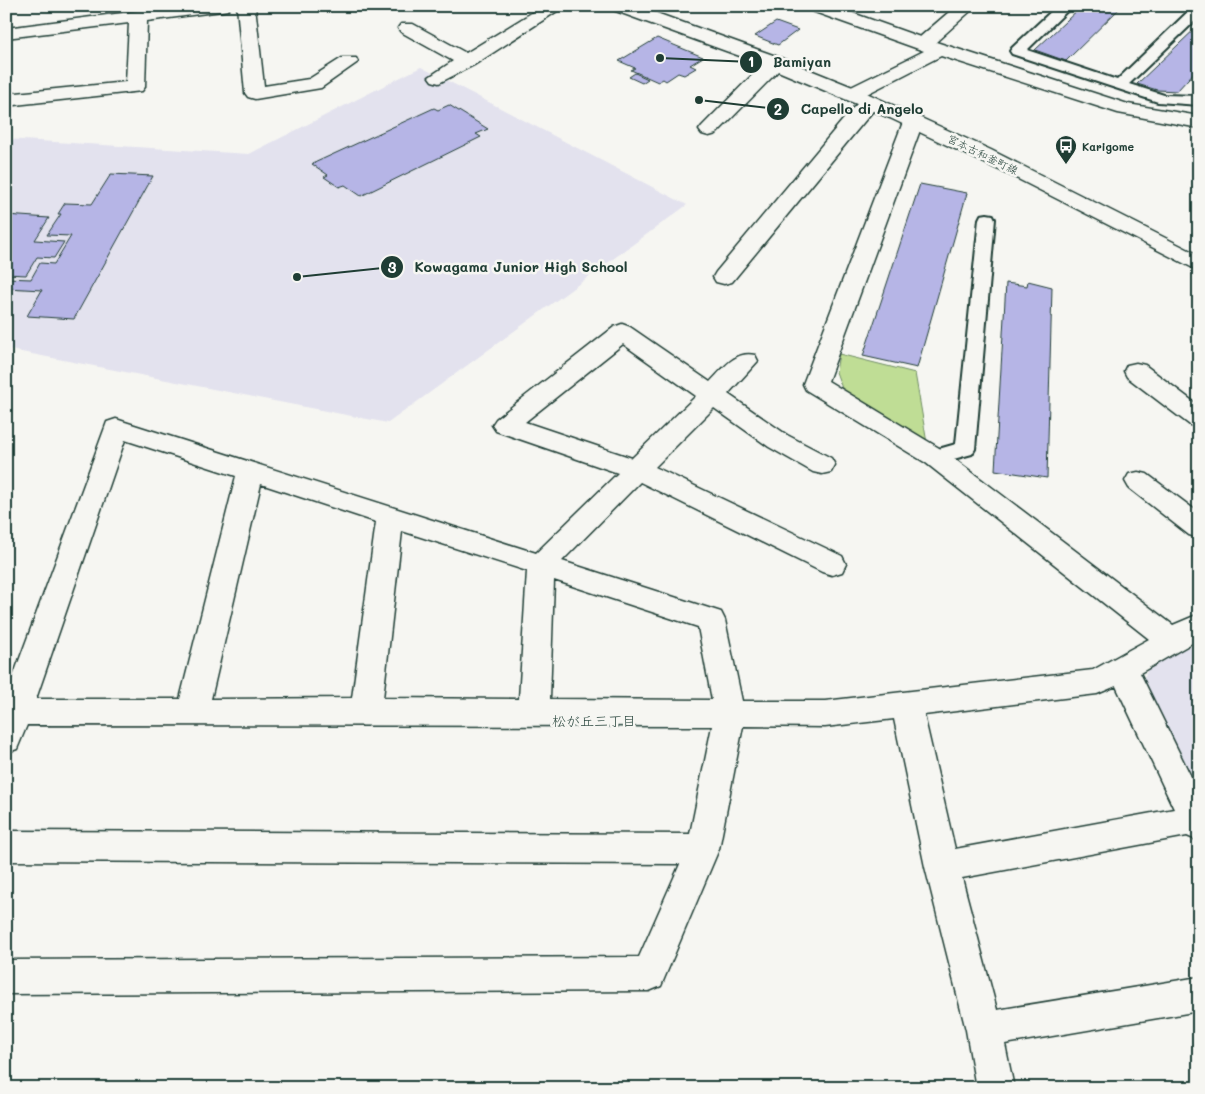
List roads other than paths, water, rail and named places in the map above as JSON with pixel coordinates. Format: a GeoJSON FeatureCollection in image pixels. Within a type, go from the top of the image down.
{"type":"FeatureCollection","features":[{"type":"Feature","properties":{"kind":"street"},"geometry":{"type":"LineString","coordinates":[[6,32],[138,18],[222,6]]}},
{"type":"Feature","properties":{"kind":"street"},"geometry":{"type":"LineString","coordinates":[[246,6],[255,93],[314,84],[349,62]]}},
{"type":"Feature","properties":{"kind":"street"},"geometry":{"type":"LineString","coordinates":[[439,78],[556,6]]}},
{"type":"Feature","properties":{"kind":"street","name":"宮本古和釜町線"},"geometry":{"type":"LineString","coordinates":[[619,6],[775,63],[861,98],[1060,191],[1198,262]]}},
{"type":"Feature","properties":{"kind":"street"},"geometry":{"type":"LineString","coordinates":[[815,6],[931,47],[1125,109],[1199,122]]}},
{"type":"Feature","properties":{"kind":"street"},"geometry":{"type":"LineString","coordinates":[[724,277],[859,112],[861,98],[931,47],[967,6]]}},
{"type":"Feature","properties":{"kind":"street"},"geometry":{"type":"LineString","coordinates":[[6,100],[135,86],[138,18]]}},
{"type":"Feature","properties":{"kind":"street"},"geometry":{"type":"LineString","coordinates":[[408,28],[467,61]]}},
{"type":"Feature","properties":{"kind":"street"},"geometry":{"type":"LineString","coordinates":[[709,130],[775,63]]}},
{"type":"Feature","properties":{"kind":"street"},"geometry":{"type":"LineString","coordinates":[[913,122],[815,384],[935,457],[1170,639]]}},
{"type":"Feature","properties":{"kind":"street"},"geometry":{"type":"LineString","coordinates":[[822,465],[778,441],[622,332],[505,425],[638,470],[832,564]]}},
{"type":"Feature","properties":{"kind":"street"},"geometry":{"type":"LineString","coordinates":[[534,712],[542,564],[746,361]]}},
{"type":"Feature","properties":{"kind":"street"},"geometry":{"type":"LineString","coordinates":[[1136,371],[1199,418]]}},
{"type":"Feature","properties":{"kind":"street"},"geometry":{"type":"LineString","coordinates":[[6,740],[11,712],[116,428],[251,470],[390,518],[542,564],[711,620],[730,715],[703,849],[649,974],[6,977]]}},
{"type":"Feature","properties":{"kind":"street"},"geometry":{"type":"LineString","coordinates":[[192,713],[251,470]]}},
{"type":"Feature","properties":{"kind":"street"},"geometry":{"type":"LineString","coordinates":[[1138,480],[1199,528]]}},
{"type":"Feature","properties":{"kind":"street"},"geometry":{"type":"LineString","coordinates":[[366,711],[390,518]]}},
{"type":"Feature","properties":{"kind":"street"},"geometry":{"type":"LineString","coordinates":[[11,712],[192,713],[366,711],[730,715],[826,714],[1097,682],[1123,670],[1170,639],[1199,625]]}},
{"type":"Feature","properties":{"kind":"street"},"geometry":{"type":"LineString","coordinates":[[942,867],[1197,824],[1123,670]]}},
{"type":"Feature","properties":{"kind":"street"},"geometry":{"type":"LineString","coordinates":[[906,704],[942,867],[984,1030],[995,1088]]}},
{"type":"Feature","properties":{"kind":"street"},"geometry":{"type":"LineString","coordinates":[[6,846],[703,849]]}},
{"type":"Feature","properties":{"kind":"street"},"geometry":{"type":"LineString","coordinates":[[984,1030],[1199,994]]}},
{"type":"Feature","properties":{"kind":"lane"},"geometry":{"type":"LineString","coordinates":[[998,69],[1066,6]]}},
{"type":"Feature","properties":{"kind":"lane"},"geometry":{"type":"LineString","coordinates":[[1119,86],[1199,9]]}},
{"type":"Feature","properties":{"kind":"lane"},"geometry":{"type":"LineString","coordinates":[[1017,51],[1163,99],[1199,102]]}},
{"type":"Feature","properties":{"kind":"lane"},"geometry":{"type":"LineString","coordinates":[[935,457],[965,448],[986,219]]}},
{"type":"Feature","properties":{"kind":"place","name":"Bamiyan"},"geometry":{"type":"Point","coordinates":[660,58]}},
{"type":"Feature","properties":{"kind":"place","name":"Capello di Angelo"},"geometry":{"type":"Point","coordinates":[699,100]}},
{"type":"Feature","properties":{"kind":"place","name":"Karigome"},"geometry":{"type":"Point","coordinates":[1066,165]}},
{"type":"Feature","properties":{"kind":"place","name":"Kowagama Junior High School"},"geometry":{"type":"Point","coordinates":[297,277]}},
{"type":"Feature","properties":{"kind":"district","name":"松が丘三丁目"},"geometry":{"type":"Point","coordinates":[594,720]}}]}
